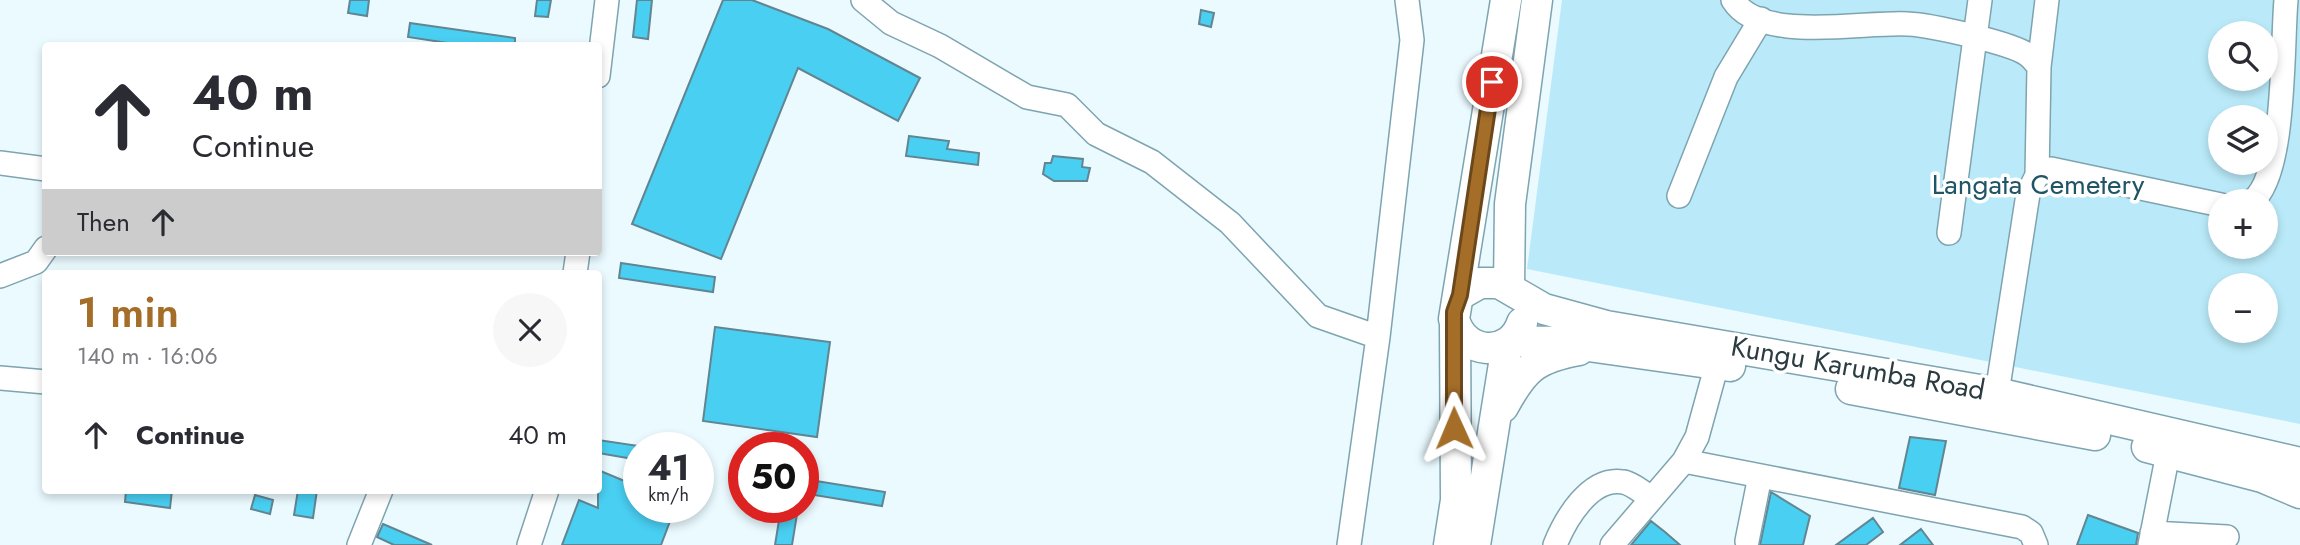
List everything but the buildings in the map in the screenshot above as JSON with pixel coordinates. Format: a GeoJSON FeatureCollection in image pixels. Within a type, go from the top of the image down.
{"type":"FeatureCollection","features":[{"type":"Feature","properties":{"kind":"main road"},"geometry":{"type":"LineString","coordinates":[[1449,545],[1456,500],[1454,312],[1460,295],[1477,165],[1506,0]]}},
{"type":"Feature","properties":{"kind":"main road"},"geometry":{"type":"LineString","coordinates":[[1475,545],[1509,343],[1523,320],[1523,307],[1513,291],[1508,229],[1538,0]]}},
{"type":"Feature","properties":{"kind":"main road"},"geometry":{"type":"LineString","coordinates":[[1460,295],[1480,283],[1499,283],[1513,291]]}},
{"type":"Feature","properties":{"kind":"main road","name":"Kungu Karumba Road"},"geometry":{"type":"LineString","coordinates":[[1513,291],[1544,309],[1606,326],[1997,393],[2171,441],[2300,463]]}},
{"type":"Feature","properties":{"kind":"main road"},"geometry":{"type":"LineString","coordinates":[[1455,326],[1461,336],[1471,344],[1494,349],[1509,343],[1574,345],[1717,364],[2171,441],[2300,493]]}},
{"type":"Feature","properties":{"kind":"main road"},"geometry":{"type":"LineString","coordinates":[[1497,419],[1527,369],[1548,355],[1574,345]]}},
{"type":"Feature","properties":{"kind":"street"},"geometry":{"type":"LineString","coordinates":[[602,42],[607,0]]}},
{"type":"Feature","properties":{"kind":"street"},"geometry":{"type":"LineString","coordinates":[[863,0],[891,23],[940,46],[1027,97],[1067,105],[1096,134],[1152,162],[1230,223],[1318,316],[1378,337]]}},
{"type":"Feature","properties":{"kind":"street"},"geometry":{"type":"LineString","coordinates":[[1349,545],[1378,337],[1412,40],[1407,0]]}},
{"type":"Feature","properties":{"kind":"street"},"geometry":{"type":"LineString","coordinates":[[1733,0],[1746,13],[1760,19],[1842,28],[1909,24],[1975,38],[2027,54],[2039,67]]}},
{"type":"Feature","properties":{"kind":"street"},"geometry":{"type":"LineString","coordinates":[[1949,233],[1980,0]]}},
{"type":"Feature","properties":{"kind":"street"},"geometry":{"type":"LineString","coordinates":[[1997,393],[2028,194],[2037,175],[2039,67],[2047,0]]}},
{"type":"Feature","properties":{"kind":"street"},"geometry":{"type":"LineString","coordinates":[[2263,189],[2276,156],[2286,0]]}},
{"type":"Feature","properties":{"kind":"street"},"geometry":{"type":"LineString","coordinates":[[1679,196],[1726,77],[1760,19]]}},
{"type":"Feature","properties":{"kind":"street"},"geometry":{"type":"LineString","coordinates":[[0,163],[42,168]]}},
{"type":"Feature","properties":{"kind":"street"},"geometry":{"type":"LineString","coordinates":[[2037,175],[2052,169],[2208,202]]}},
{"type":"Feature","properties":{"kind":"street"},"geometry":{"type":"LineString","coordinates":[[0,276],[36,262],[42,254]]}},
{"type":"Feature","properties":{"kind":"street"},"geometry":{"type":"LineString","coordinates":[[1612,545],[1684,461],[1697,437],[1717,364]]}},
{"type":"Feature","properties":{"kind":"street"},"geometry":{"type":"LineString","coordinates":[[0,378],[42,382]]}},
{"type":"Feature","properties":{"kind":"street"},"geometry":{"type":"LineString","coordinates":[[2171,441],[2151,539],[2227,537]]}},
{"type":"Feature","properties":{"kind":"street"},"geometry":{"type":"LineString","coordinates":[[1684,461],[2022,527],[2031,533],[2036,545]]}},
{"type":"Feature","properties":{"kind":"street"},"geometry":{"type":"LineString","coordinates":[[1747,541],[1760,476]]}},
{"type":"Feature","properties":{"kind":"street"},"geometry":{"type":"LineString","coordinates":[[1555,545],[1565,521],[1588,495],[1603,485],[1624,482],[1652,498]]}},
{"type":"Feature","properties":{"kind":"street"},"geometry":{"type":"LineString","coordinates":[[359,545],[379,494]]}},
{"type":"Feature","properties":{"kind":"street"},"geometry":{"type":"LineString","coordinates":[[529,545],[546,494]]}},
{"type":"Feature","properties":{"kind":"green space","name":"Langata Cemetery"},"geometry":{"type":"Polygon","coordinates":[[[1562,0],[2300,0],[2300,424],[1527,269],[1562,0]]]}},
{"type":"Feature","properties":{"kind":"route"},"geometry":{"type":"LineString","coordinates":[[1454,428],[1454,312],[1460,295],[1470,208],[1492,82]]}}]}
